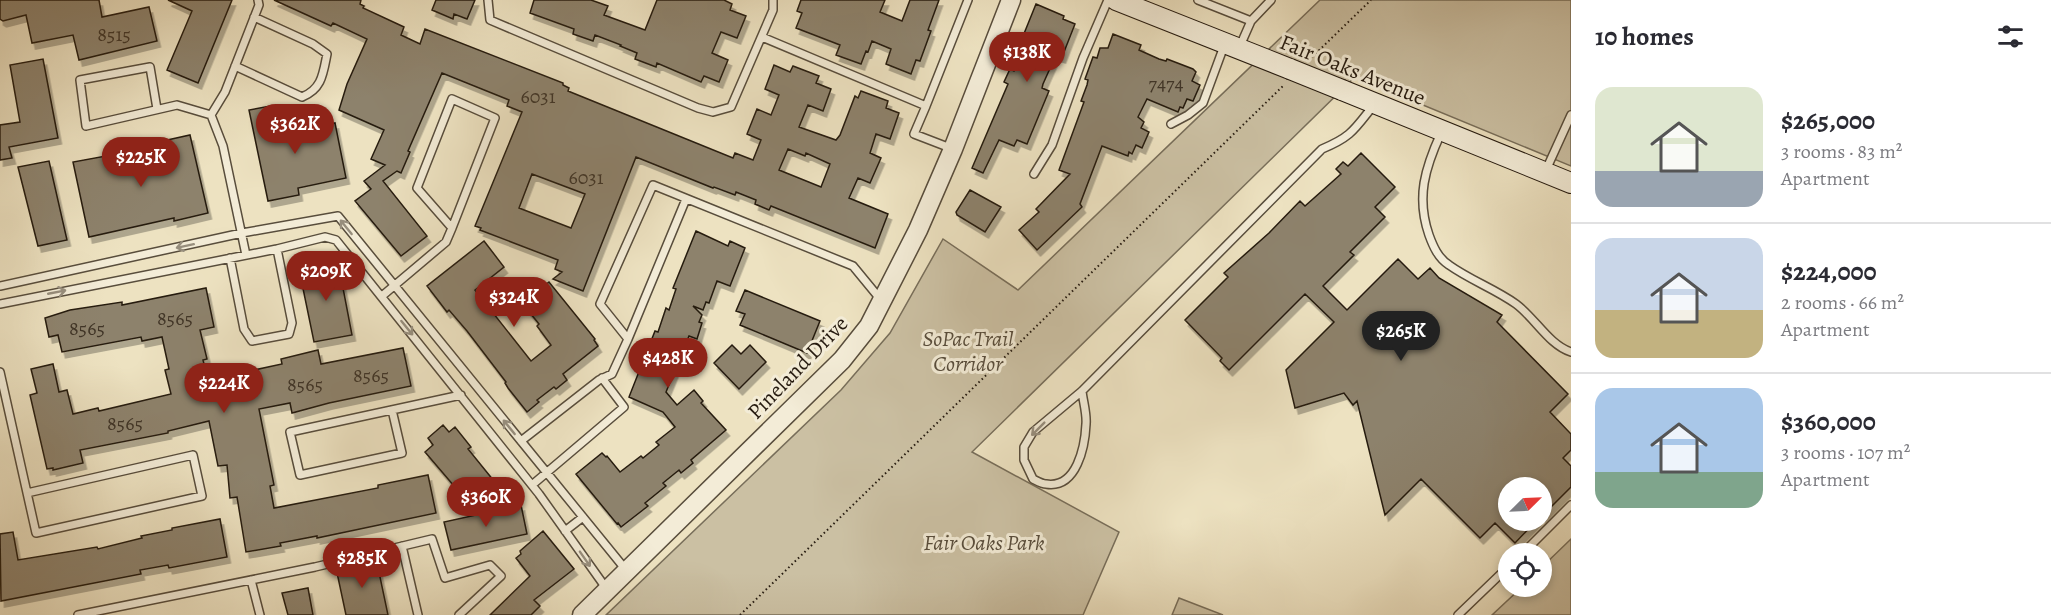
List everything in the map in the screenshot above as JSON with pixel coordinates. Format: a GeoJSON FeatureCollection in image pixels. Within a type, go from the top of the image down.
{"type":"FeatureCollection","features":[{"type":"Feature","properties":{"kind":"main road","name":"Fair Oaks Avenue"},"geometry":{"type":"LineString","coordinates":[[1116,0],[1571,183]]}},
{"type":"Feature","properties":{"kind":"street","name":"Pineland Drive"},"geometry":{"type":"LineString","coordinates":[[582,615],[842,360],[869,326],[918,230],[953,149],[1011,0]]}},
{"type":"Feature","properties":{"kind":"lane"},"geometry":{"type":"LineString","coordinates":[[211,115],[225,92],[259,5],[258,0]]}},
{"type":"Feature","properties":{"kind":"lane"},"geometry":{"type":"LineString","coordinates":[[488,0],[490,20],[698,108],[714,112],[731,107],[773,10],[773,0]]}},
{"type":"Feature","properties":{"kind":"lane"},"geometry":{"type":"LineString","coordinates":[[953,149],[914,134],[968,0]]}},
{"type":"Feature","properties":{"kind":"lane"},"geometry":{"type":"LineString","coordinates":[[1034,174],[1052,145],[1083,58],[1108,0]]}},
{"type":"Feature","properties":{"kind":"lane"},"geometry":{"type":"LineString","coordinates":[[1198,0],[1251,21]]}},
{"type":"Feature","properties":{"kind":"lane"},"geometry":{"type":"LineString","coordinates":[[1170,124],[1188,115],[1203,103],[1239,49],[1251,21],[1271,0]]}},
{"type":"Feature","properties":{"kind":"lane"},"geometry":{"type":"LineString","coordinates":[[235,66],[302,97],[312,93],[322,78],[327,54],[313,44],[254,17]]}},
{"type":"Feature","properties":{"kind":"lane"},"geometry":{"type":"LineString","coordinates":[[762,37],[926,106]]}},
{"type":"Feature","properties":{"kind":"lane"},"geometry":{"type":"LineString","coordinates":[[157,109],[150,67],[80,81],[87,126],[177,105],[211,115]]}},
{"type":"Feature","properties":{"kind":"lane"},"geometry":{"type":"LineString","coordinates":[[382,296],[446,242],[452,228],[495,118],[452,99],[417,188],[452,228]]}},
{"type":"Feature","properties":{"kind":"lane"},"geometry":{"type":"LineString","coordinates":[[1082,391],[1086,423],[1079,462],[1074,473],[1060,483],[1047,485],[1033,479],[1024,460],[1024,447],[1033,432],[1082,391],[1322,149],[1343,140],[1352,133],[1375,104]]}},
{"type":"Feature","properties":{"kind":"lane"},"geometry":{"type":"LineString","coordinates":[[211,115],[223,146],[246,255]]}},
{"type":"Feature","properties":{"kind":"lane"},"geometry":{"type":"LineString","coordinates":[[1545,173],[1571,115]]}},
{"type":"Feature","properties":{"kind":"lane"},"geometry":{"type":"LineString","coordinates":[[1442,130],[1425,175],[1422,203],[1424,220],[1434,250],[1446,264],[1516,304],[1560,347],[1571,352]]}},
{"type":"Feature","properties":{"kind":"lane"},"geometry":{"type":"LineString","coordinates":[[628,339],[600,304],[653,185],[853,266],[882,302]]}},
{"type":"Feature","properties":{"kind":"lane"},"geometry":{"type":"LineString","coordinates":[[521,441],[602,378],[612,374],[686,199]]}},
{"type":"Feature","properties":{"kind":"lane"},"geometry":{"type":"LineString","coordinates":[[0,285],[338,216],[627,572]]}},
{"type":"Feature","properties":{"kind":"lane"},"geometry":{"type":"LineString","coordinates":[[0,304],[277,249],[325,237],[336,240],[532,484],[608,590]]}},
{"type":"Feature","properties":{"kind":"lane"},"geometry":{"type":"LineString","coordinates":[[230,258],[244,329],[252,342],[289,334],[292,323],[277,249]]}},
{"type":"Feature","properties":{"kind":"lane"},"geometry":{"type":"LineString","coordinates":[[0,372],[27,493],[36,533],[202,496],[193,455],[27,493]]}},
{"type":"Feature","properties":{"kind":"lane"},"geometry":{"type":"LineString","coordinates":[[532,484],[624,407],[602,378]]}},
{"type":"Feature","properties":{"kind":"lane"},"geometry":{"type":"LineString","coordinates":[[392,410],[402,453],[300,475],[290,432],[461,395]]}},
{"type":"Feature","properties":{"kind":"lane"},"geometry":{"type":"LineString","coordinates":[[1533,543],[1571,505]]}},
{"type":"Feature","properties":{"kind":"lane"},"geometry":{"type":"LineString","coordinates":[[565,531],[583,517]]}},
{"type":"Feature","properties":{"kind":"lane"},"geometry":{"type":"LineString","coordinates":[[78,615],[251,580],[432,539],[445,578],[490,566],[501,576],[459,615]]}},
{"type":"Feature","properties":{"kind":"lane"},"geometry":{"type":"LineString","coordinates":[[402,546],[418,615]]}},
{"type":"Feature","properties":{"kind":"lane"},"geometry":{"type":"LineString","coordinates":[[1458,615],[1498,577]]}},
{"type":"Feature","properties":{"kind":"lane"},"geometry":{"type":"LineString","coordinates":[[251,580],[260,615]]}},
{"type":"Feature","properties":{"kind":"path"},"geometry":{"type":"LineString","coordinates":[[1304,65],[1371,0]]}},
{"type":"Feature","properties":{"kind":"path"},"geometry":{"type":"LineString","coordinates":[[740,615],[1287,82]]}},
{"type":"Feature","properties":{"kind":"green space","name":"SoPac Trail Corridor"},"geometry":{"type":"Polygon","coordinates":[[[1320,0],[1571,0],[1571,166],[1355,77],[972,452],[1119,532],[1083,615],[606,615],[841,390],[890,333],[943,239],[1018,290],[1320,0]]]}},
{"type":"Feature","properties":{"kind":"green space"},"geometry":{"type":"Polygon","coordinates":[[[1571,539],[1571,615],[1492,615],[1511,597],[1552,597],[1552,557],[1571,539]]]}},
{"type":"Feature","properties":{"kind":"green space"},"geometry":{"type":"Polygon","coordinates":[[[1179,598],[1223,615],[1172,615],[1179,598]]]}},
{"type":"Feature","properties":{"kind":"building"},"geometry":{"type":"Polygon","coordinates":[[[0,0],[99,0],[102,17],[149,7],[157,41],[79,60],[73,35],[32,43],[26,15],[3,21],[0,19],[0,0]]]}},
{"type":"Feature","properties":{"kind":"building"},"geometry":{"type":"Polygon","coordinates":[[[168,0],[232,0],[198,83],[167,70],[192,11],[168,0]]]}},
{"type":"Feature","properties":{"kind":"building"},"geometry":{"type":"Polygon","coordinates":[[[274,0],[361,0],[360,4],[364,6],[363,8],[404,27],[401,35],[420,44],[425,29],[563,83],[569,88],[568,91],[733,158],[735,153],[753,160],[761,140],[747,134],[757,109],[771,115],[779,95],[765,89],[774,65],[790,72],[793,66],[819,76],[816,83],[831,89],[823,111],[808,105],[799,127],[836,140],[855,96],[858,98],[861,91],[888,101],[886,108],[899,113],[890,139],[876,134],[870,153],[881,158],[870,183],[858,178],[849,198],[888,214],[875,248],[771,206],[769,210],[755,204],[756,200],[736,192],[735,195],[713,188],[636,157],[583,291],[553,279],[562,272],[555,269],[558,260],[480,230],[481,228],[475,226],[522,112],[507,106],[509,100],[442,73],[408,151],[410,152],[401,173],[397,171],[383,181],[427,236],[401,256],[355,201],[371,189],[364,181],[385,165],[371,159],[384,130],[339,110],[347,84],[367,39],[333,23],[331,26],[274,0]],[[788,149],[779,170],[821,187],[830,164],[806,153],[805,156],[788,149]],[[532,174],[519,208],[571,228],[585,194],[532,174]]]}},
{"type":"Feature","properties":{"kind":"building"},"geometry":{"type":"Polygon","coordinates":[[[436,0],[475,0],[467,19],[454,14],[453,19],[432,10],[436,0]]]}},
{"type":"Feature","properties":{"kind":"building"},"geometry":{"type":"Polygon","coordinates":[[[534,0],[591,0],[608,6],[604,15],[645,30],[657,0],[724,0],[732,4],[730,10],[746,16],[737,38],[721,32],[712,53],[728,60],[719,82],[704,76],[701,82],[657,63],[656,67],[635,59],[637,53],[621,45],[595,35],[593,41],[573,34],[574,29],[530,13],[534,0]]]}},
{"type":"Feature","properties":{"kind":"building"},"geometry":{"type":"Polygon","coordinates":[[[801,0],[885,0],[880,12],[902,21],[910,0],[939,0],[920,61],[916,60],[911,74],[886,64],[891,49],[872,41],[861,64],[836,55],[840,45],[796,28],[802,13],[797,11],[801,0]]]}},
{"type":"Feature","properties":{"kind":"building"},"geometry":{"type":"Polygon","coordinates":[[[1036,4],[1064,16],[1063,19],[1075,24],[1062,57],[1056,55],[1043,84],[1042,88],[1049,91],[1027,144],[1017,140],[1014,146],[999,140],[983,173],[972,168],[1008,84],[1004,82],[1010,69],[1014,71],[1024,48],[1019,46],[1036,4]]]}},
{"type":"Feature","properties":{"kind":"building"},"geometry":{"type":"Polygon","coordinates":[[[1113,34],[1141,45],[1139,50],[1159,59],[1166,61],[1167,59],[1193,69],[1196,72],[1192,81],[1200,85],[1193,101],[1187,99],[1183,108],[1180,107],[1178,112],[1147,99],[1138,117],[1144,122],[1141,128],[1149,132],[1142,148],[1136,145],[1132,154],[1129,152],[1128,156],[1102,146],[1080,204],[1082,207],[1037,250],[1019,230],[1039,212],[1036,209],[1070,174],[1059,170],[1084,102],[1081,101],[1088,80],[1085,79],[1093,57],[1097,58],[1100,48],[1108,48],[1113,34]]]}},
{"type":"Feature","properties":{"kind":"building"},"geometry":{"type":"Polygon","coordinates":[[[43,59],[58,138],[9,147],[12,158],[0,160],[0,125],[20,122],[10,65],[43,59]]]}},
{"type":"Feature","properties":{"kind":"building"},"geometry":{"type":"Polygon","coordinates":[[[270,106],[273,117],[284,115],[288,132],[335,123],[346,178],[298,188],[299,195],[268,201],[249,110],[270,106]]]}},
{"type":"Feature","properties":{"kind":"building"},"geometry":{"type":"Polygon","coordinates":[[[190,135],[208,213],[174,221],[174,218],[89,237],[73,162],[122,153],[124,161],[160,154],[158,142],[190,135]]]}},
{"type":"Feature","properties":{"kind":"building"},"geometry":{"type":"Polygon","coordinates":[[[1361,153],[1395,187],[1375,207],[1385,217],[1350,252],[1354,255],[1323,286],[1347,310],[1398,259],[1418,279],[1430,268],[1439,278],[1502,315],[1497,322],[1568,394],[1550,412],[1571,434],[1571,450],[1563,458],[1571,466],[1571,487],[1552,506],[1552,477],[1498,477],[1498,526],[1495,523],[1480,538],[1421,479],[1385,515],[1357,401],[1353,405],[1344,393],[1295,408],[1286,370],[1334,322],[1305,294],[1229,370],[1220,361],[1222,358],[1185,320],[1228,277],[1224,273],[1269,233],[1300,201],[1305,206],[1341,174],[1336,169],[1343,162],[1348,166],[1361,153]]]}},
{"type":"Feature","properties":{"kind":"building"},"geometry":{"type":"Polygon","coordinates":[[[49,161],[67,240],[38,246],[18,167],[49,161]]]}},
{"type":"Feature","properties":{"kind":"building"},"geometry":{"type":"Polygon","coordinates":[[[970,190],[1001,207],[985,232],[957,215],[956,212],[970,190]]]}},
{"type":"Feature","properties":{"kind":"building"},"geometry":{"type":"Polygon","coordinates":[[[696,231],[728,246],[730,241],[745,248],[730,286],[717,281],[709,303],[706,302],[703,310],[693,306],[702,315],[697,339],[689,336],[666,392],[677,405],[694,390],[703,401],[701,403],[726,430],[691,460],[693,463],[681,473],[679,470],[663,483],[666,486],[645,503],[648,506],[621,527],[576,474],[602,453],[620,472],[659,445],[656,442],[675,427],[663,412],[629,397],[655,331],[658,332],[666,308],[669,310],[676,289],[673,288],[696,231]]]}},
{"type":"Feature","properties":{"kind":"building"},"geometry":{"type":"Polygon","coordinates":[[[484,241],[504,267],[475,290],[531,361],[551,345],[537,326],[539,324],[522,303],[549,282],[595,339],[598,346],[563,374],[567,380],[537,400],[539,402],[527,412],[467,331],[449,310],[447,312],[427,286],[484,241]]]}},
{"type":"Feature","properties":{"kind":"building"},"geometry":{"type":"Polygon","coordinates":[[[338,262],[352,335],[314,342],[299,269],[338,262]]]}},
{"type":"Feature","properties":{"kind":"building"},"geometry":{"type":"Polygon","coordinates":[[[206,288],[214,327],[200,330],[207,359],[203,360],[208,380],[282,364],[281,359],[318,350],[321,364],[403,348],[411,386],[292,413],[290,403],[259,409],[274,485],[270,486],[274,508],[378,488],[378,485],[428,475],[436,513],[317,538],[317,536],[280,543],[281,546],[246,552],[237,497],[230,498],[227,465],[218,466],[209,421],[168,431],[168,433],[80,450],[83,463],[53,470],[53,468],[47,469],[30,395],[37,393],[31,369],[53,364],[59,392],[67,390],[73,414],[98,408],[99,411],[171,394],[165,370],[169,369],[162,337],[142,341],[141,337],[62,352],[58,335],[49,337],[45,318],[70,310],[122,302],[122,305],[206,288]]]}},
{"type":"Feature","properties":{"kind":"building"},"geometry":{"type":"Polygon","coordinates":[[[745,290],[820,321],[807,353],[740,325],[745,314],[736,311],[745,290]]]}},
{"type":"Feature","properties":{"kind":"building"},"geometry":{"type":"Polygon","coordinates":[[[732,345],[741,354],[750,345],[766,362],[739,389],[714,363],[732,345]]]}},
{"type":"Feature","properties":{"kind":"building"},"geometry":{"type":"Polygon","coordinates":[[[443,425],[449,432],[455,427],[471,447],[468,449],[498,486],[472,507],[425,452],[433,445],[428,438],[443,425]]]}},
{"type":"Feature","properties":{"kind":"building"},"geometry":{"type":"Polygon","coordinates":[[[521,505],[527,534],[451,550],[444,522],[521,505]]]}},
{"type":"Feature","properties":{"kind":"building"},"geometry":{"type":"Polygon","coordinates":[[[220,519],[227,557],[169,568],[168,565],[140,570],[141,574],[1,601],[0,534],[13,532],[18,560],[97,547],[98,549],[142,538],[141,536],[172,530],[172,528],[220,519]]]}},
{"type":"Feature","properties":{"kind":"building"},"geometry":{"type":"Polygon","coordinates":[[[543,531],[574,569],[534,600],[540,606],[531,615],[490,615],[530,576],[516,558],[521,554],[520,551],[543,531]]]}},
{"type":"Feature","properties":{"kind":"building"},"geometry":{"type":"Polygon","coordinates":[[[1503,531],[1526,531],[1515,543],[1503,531]]]}},
{"type":"Feature","properties":{"kind":"building"},"geometry":{"type":"Polygon","coordinates":[[[376,558],[388,615],[346,615],[336,568],[376,558]]]}},
{"type":"Feature","properties":{"kind":"building"},"geometry":{"type":"Polygon","coordinates":[[[308,588],[313,615],[288,615],[282,593],[308,588]]]}},
{"type":"Feature","properties":{"kind":"park label","name":"Fair Oaks Park"},"geometry":{"type":"Point","coordinates":[984,542]}}]}
